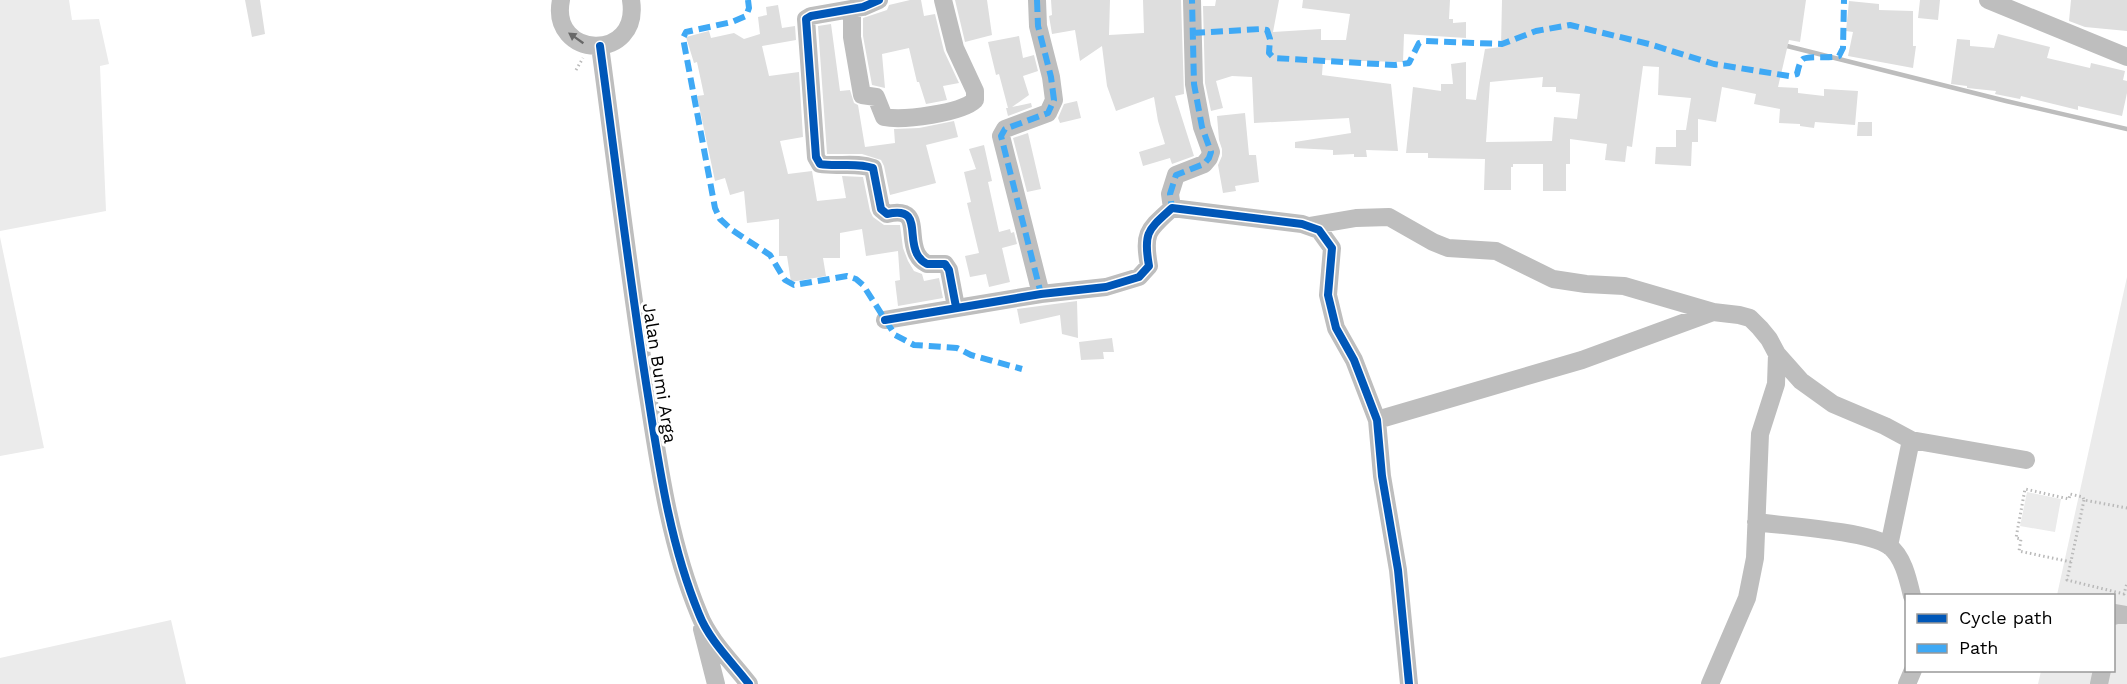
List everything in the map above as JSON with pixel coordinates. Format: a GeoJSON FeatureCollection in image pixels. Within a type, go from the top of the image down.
{"type":"FeatureCollection","features":[{"type":"Feature","properties":{"kind":"street"},"geometry":{"type":"LineString","coordinates":[[561,0],[559,14],[562,25],[578,42],[590,46],[600,46],[616,40],[625,32],[633,10],[631,0]]}},
{"type":"Feature","properties":{"kind":"street"},"geometry":{"type":"LineString","coordinates":[[879,0],[870,5],[852,9],[811,15],[806,19],[816,158],[820,164],[831,166],[865,165],[873,168],[881,209],[887,214],[899,211],[908,216],[912,224],[917,254],[927,264],[945,264],[949,270],[956,307]]}},
{"type":"Feature","properties":{"kind":"street"},"geometry":{"type":"LineString","coordinates":[[852,9],[852,37],[862,95],[876,97],[884,117],[914,118],[952,109],[975,100],[975,91],[955,48],[943,0]]}},
{"type":"Feature","properties":{"kind":"street"},"geometry":{"type":"LineString","coordinates":[[1037,0],[1038,26],[1051,77],[1054,100],[1048,113],[1005,129],[1001,135],[1041,294]]}},
{"type":"Feature","properties":{"kind":"street"},"geometry":{"type":"LineString","coordinates":[[1172,208],[1170,194],[1176,176],[1204,164],[1211,152],[1194,84],[1192,0]]}},
{"type":"Feature","properties":{"kind":"street"},"geometry":{"type":"LineString","coordinates":[[1988,0],[2127,57]]}},
{"type":"Feature","properties":{"kind":"street","name":"Jalan Bumi Arga"},"geometry":{"type":"LineString","coordinates":[[600,46],[640,345],[662,479],[680,559],[699,616],[712,639],[749,684]]}},
{"type":"Feature","properties":{"kind":"street"},"geometry":{"type":"LineString","coordinates":[[885,320],[1041,294],[1106,287],[1139,277],[1149,266],[1145,246],[1150,228],[1172,208],[1309,226],[1319,230],[1332,248],[1328,295],[1336,328],[1354,360],[1377,420],[1382,476],[1398,570],[1409,684]]}},
{"type":"Feature","properties":{"kind":"street"},"geometry":{"type":"LineString","coordinates":[[1309,226],[1356,218],[1389,217],[1448,248],[1496,251],[1553,279],[1624,286],[1713,312],[1750,318],[1801,381],[1833,404],[1885,426],[1911,440],[2026,460]]}},
{"type":"Feature","properties":{"kind":"street"},"geometry":{"type":"LineString","coordinates":[[1377,420],[1582,360],[1713,312]]}},
{"type":"Feature","properties":{"kind":"street"},"geometry":{"type":"LineString","coordinates":[[1710,684],[1747,598],[1755,558],[1760,434],[1776,384],[1777,354]]}},
{"type":"Feature","properties":{"kind":"street"},"geometry":{"type":"LineString","coordinates":[[1889,546],[1911,440]]}},
{"type":"Feature","properties":{"kind":"street"},"geometry":{"type":"LineString","coordinates":[[1756,522],[1857,535],[1889,546],[1903,564],[1911,594]]}},
{"type":"Feature","properties":{"kind":"street"},"geometry":{"type":"LineString","coordinates":[[699,616],[716,684]]}},
{"type":"Feature","properties":{"kind":"path"},"geometry":{"type":"LineString","coordinates":[[2071,562],[2019,551],[2021,539],[2016,538],[2025,489],[2069,499],[2070,494],[2083,497],[2085,500],[2127,508]]}},
{"type":"Feature","properties":{"kind":"path"},"geometry":{"type":"LineString","coordinates":[[2085,500],[2067,580],[2124,594],[2127,583]]}},
{"type":"Feature","properties":{"kind":"shaded area"},"geometry":{"type":"Polygon","coordinates":[[[0,0],[69,0],[72,20],[99,19],[109,64],[100,66],[106,211],[0,231],[0,0]]]}},
{"type":"Feature","properties":{"kind":"shaded area"},"geometry":{"type":"Polygon","coordinates":[[[0,237],[44,448],[0,456],[0,237]]]}},
{"type":"Feature","properties":{"kind":"shaded area"},"geometry":{"type":"Polygon","coordinates":[[[2127,277],[2127,684],[2038,684],[2041,672],[2115,672],[2115,594],[2057,594],[2127,277]]]}},
{"type":"Feature","properties":{"kind":"shaded area"},"geometry":{"type":"Polygon","coordinates":[[[2027,492],[2061,499],[2055,532],[2020,526],[2027,492]]]}},
{"type":"Feature","properties":{"kind":"shaded area"},"geometry":{"type":"Polygon","coordinates":[[[171,620],[186,684],[0,684],[0,658],[171,620]]]}},
{"type":"Feature","properties":{"kind":"building"},"geometry":{"type":"Polygon","coordinates":[[[245,0],[260,0],[265,34],[252,37],[245,0]]]}},
{"type":"Feature","properties":{"kind":"building"},"geometry":{"type":"Polygon","coordinates":[[[921,0],[924,16],[935,14],[944,51],[959,83],[943,86],[947,100],[926,104],[919,82],[917,82],[909,48],[882,54],[885,88],[872,85],[863,36],[863,18],[887,10],[889,5],[921,0]]]}},
{"type":"Feature","properties":{"kind":"building"},"geometry":{"type":"Polygon","coordinates":[[[955,0],[987,0],[992,35],[965,42],[955,0]]]}},
{"type":"Feature","properties":{"kind":"building"},"geometry":{"type":"Polygon","coordinates":[[[1051,0],[1110,0],[1109,35],[1144,33],[1143,0],[1181,0],[1184,94],[1175,96],[1194,156],[1172,164],[1170,158],[1143,166],[1139,152],[1165,144],[1154,97],[1116,111],[1107,86],[1102,46],[1080,61],[1075,30],[1052,34],[1049,16],[1052,15],[1051,0]]]}},
{"type":"Feature","properties":{"kind":"building"},"geometry":{"type":"Polygon","coordinates":[[[1216,0],[1279,0],[1273,32],[1321,29],[1321,40],[1346,40],[1350,14],[1302,8],[1303,0],[1450,0],[1449,19],[1453,19],[1453,23],[1466,22],[1466,38],[1404,34],[1403,62],[1323,60],[1322,75],[1391,84],[1398,151],[1366,150],[1367,157],[1354,157],[1354,154],[1333,155],[1333,150],[1295,148],[1295,142],[1351,133],[1349,118],[1254,123],[1252,77],[1232,76],[1216,81],[1223,108],[1211,111],[1205,83],[1203,6],[1215,6],[1216,0]]]}},
{"type":"Feature","properties":{"kind":"building"},"geometry":{"type":"Polygon","coordinates":[[[1502,0],[1806,0],[1800,42],[1789,40],[1778,87],[1798,88],[1798,93],[1824,96],[1824,89],[1858,91],[1855,125],[1815,122],[1814,128],[1800,126],[1800,124],[1779,123],[1780,109],[1754,104],[1756,94],[1722,87],[1716,122],[1698,119],[1698,142],[1692,142],[1691,166],[1655,164],[1656,147],[1676,147],[1676,130],[1686,130],[1691,98],[1658,95],[1659,67],[1643,66],[1632,147],[1627,146],[1625,162],[1605,160],[1607,144],[1570,139],[1570,164],[1566,164],[1566,191],[1543,191],[1543,164],[1513,164],[1511,190],[1484,190],[1485,159],[1428,158],[1428,153],[1406,153],[1413,87],[1441,91],[1441,84],[1453,84],[1451,64],[1466,62],[1466,99],[1476,100],[1485,49],[1501,47],[1502,0]],[[1543,77],[1490,82],[1486,142],[1552,141],[1554,117],[1577,119],[1580,94],[1556,92],[1556,87],[1542,87],[1543,77]]]}},
{"type":"Feature","properties":{"kind":"building"},"geometry":{"type":"Polygon","coordinates":[[[1920,0],[1940,0],[1938,20],[1918,18],[1920,0]]]}},
{"type":"Feature","properties":{"kind":"building"},"geometry":{"type":"Polygon","coordinates":[[[2071,0],[2127,0],[2127,31],[2085,27],[2069,21],[2071,0]]]}},
{"type":"Feature","properties":{"kind":"building"},"geometry":{"type":"Polygon","coordinates":[[[1849,1],[1879,4],[1879,10],[1913,11],[1913,46],[1916,46],[1913,68],[1848,56],[1853,32],[1846,31],[1849,1]]]}},
{"type":"Feature","properties":{"kind":"building"},"geometry":{"type":"Polygon","coordinates":[[[778,5],[782,28],[795,26],[796,40],[762,46],[769,76],[799,72],[803,137],[780,141],[788,174],[812,171],[817,201],[846,198],[842,176],[863,177],[873,217],[884,225],[900,225],[903,248],[908,261],[914,271],[922,274],[924,281],[939,278],[943,298],[898,306],[895,281],[900,280],[898,251],[866,256],[862,229],[840,233],[840,258],[823,258],[826,276],[791,282],[787,256],[779,256],[779,219],[747,223],[744,191],[730,195],[725,178],[715,181],[697,96],[704,95],[697,62],[694,63],[686,37],[709,31],[711,38],[734,33],[744,39],[760,34],[758,17],[767,15],[766,7],[778,5]]]}},
{"type":"Feature","properties":{"kind":"building"},"geometry":{"type":"Polygon","coordinates":[[[831,24],[840,91],[850,90],[854,103],[858,105],[865,147],[895,143],[894,129],[919,128],[954,121],[958,137],[926,145],[936,183],[890,195],[881,160],[862,154],[827,154],[818,26],[831,24]]]}},
{"type":"Feature","properties":{"kind":"building"},"geometry":{"type":"Polygon","coordinates":[[[1998,34],[2050,47],[2047,58],[2090,68],[2091,63],[2125,71],[2123,80],[2127,81],[2127,93],[2122,116],[2078,106],[2078,110],[2021,96],[2020,99],[1995,94],[1996,91],[1951,84],[1957,39],[1970,40],[1970,46],[1994,48],[1998,34]]]}},
{"type":"Feature","properties":{"kind":"building"},"geometry":{"type":"Polygon","coordinates":[[[1019,36],[1023,58],[1034,55],[1038,71],[1023,76],[1029,95],[1012,107],[1031,103],[1032,107],[1008,116],[999,74],[996,75],[988,42],[1019,36]]]}},
{"type":"Feature","properties":{"kind":"building"},"geometry":{"type":"Polygon","coordinates":[[[1077,101],[1081,118],[1060,123],[1058,118],[1064,104],[1077,101]]]}},
{"type":"Feature","properties":{"kind":"building"},"geometry":{"type":"Polygon","coordinates":[[[1245,113],[1249,155],[1256,155],[1259,182],[1235,186],[1236,191],[1223,193],[1218,165],[1222,149],[1217,116],[1245,113]]]}},
{"type":"Feature","properties":{"kind":"building"},"geometry":{"type":"Polygon","coordinates":[[[1858,122],[1872,122],[1872,136],[1857,136],[1858,122]]]}},
{"type":"Feature","properties":{"kind":"building"},"geometry":{"type":"Polygon","coordinates":[[[1028,133],[1041,189],[1027,192],[1013,138],[1028,133]]]}},
{"type":"Feature","properties":{"kind":"building"},"geometry":{"type":"Polygon","coordinates":[[[984,145],[992,181],[988,182],[999,232],[1010,229],[1011,233],[1014,232],[1017,244],[1002,248],[1010,282],[989,287],[986,274],[970,277],[965,256],[979,253],[967,203],[971,202],[964,172],[976,169],[969,149],[984,145]]]}},
{"type":"Feature","properties":{"kind":"building"},"geometry":{"type":"Polygon","coordinates":[[[1077,301],[1078,338],[1062,334],[1060,315],[1020,324],[1017,309],[1077,301]]]}},
{"type":"Feature","properties":{"kind":"building"},"geometry":{"type":"Polygon","coordinates":[[[1112,338],[1114,352],[1103,352],[1104,359],[1081,360],[1079,342],[1112,338]]]}},
{"type":"Feature","properties":{"kind":"waterway"},"geometry":{"type":"LineString","coordinates":[[1783,45],[2127,129]]}},
{"type":"Feature","properties":{"kind":"marked path"},"geometry":{"type":"LineString","coordinates":[[748,0],[749,8],[746,16],[732,22],[686,32],[683,38],[715,208],[720,219],[732,230],[770,255],[785,280],[794,285],[847,276],[856,279],[863,285],[895,335],[914,345],[957,348],[971,355],[1022,369]]}},
{"type":"Feature","properties":{"kind":"marked path"},"geometry":{"type":"LineString","coordinates":[[1037,0],[1038,26],[1051,77],[1054,100],[1048,113],[1005,129],[1001,136],[1041,294]]}},
{"type":"Feature","properties":{"kind":"marked path"},"geometry":{"type":"LineString","coordinates":[[1168,211],[1172,208],[1170,194],[1176,175],[1204,164],[1211,152],[1202,127],[1194,84],[1192,0]]}},
{"type":"Feature","properties":{"kind":"marked path"},"geometry":{"type":"LineString","coordinates":[[1193,33],[1261,29],[1267,30],[1270,39],[1269,53],[1274,58],[1395,65],[1409,63],[1419,43],[1424,41],[1502,44],[1536,31],[1570,25],[1649,44],[1714,64],[1789,76],[1797,74],[1800,63],[1804,59],[1839,56],[1843,48],[1844,0]]}},
{"type":"Feature","properties":{"kind":"cycle path"},"geometry":{"type":"LineString","coordinates":[[879,0],[863,7],[811,16],[806,19],[816,157],[820,164],[860,165],[873,168],[881,209],[887,214],[905,214],[909,218],[914,246],[923,261],[927,264],[945,264],[949,270],[956,307]]}},
{"type":"Feature","properties":{"kind":"cycle path"},"geometry":{"type":"LineString","coordinates":[[600,46],[642,358],[662,483],[674,536],[689,589],[703,624],[749,684]]}},
{"type":"Feature","properties":{"kind":"cycle path"},"geometry":{"type":"LineString","coordinates":[[885,320],[1041,294],[1106,287],[1139,277],[1149,266],[1147,246],[1149,233],[1172,208],[1302,224],[1319,230],[1332,248],[1328,295],[1336,328],[1354,360],[1377,420],[1382,476],[1398,570],[1409,684]]}}]}
